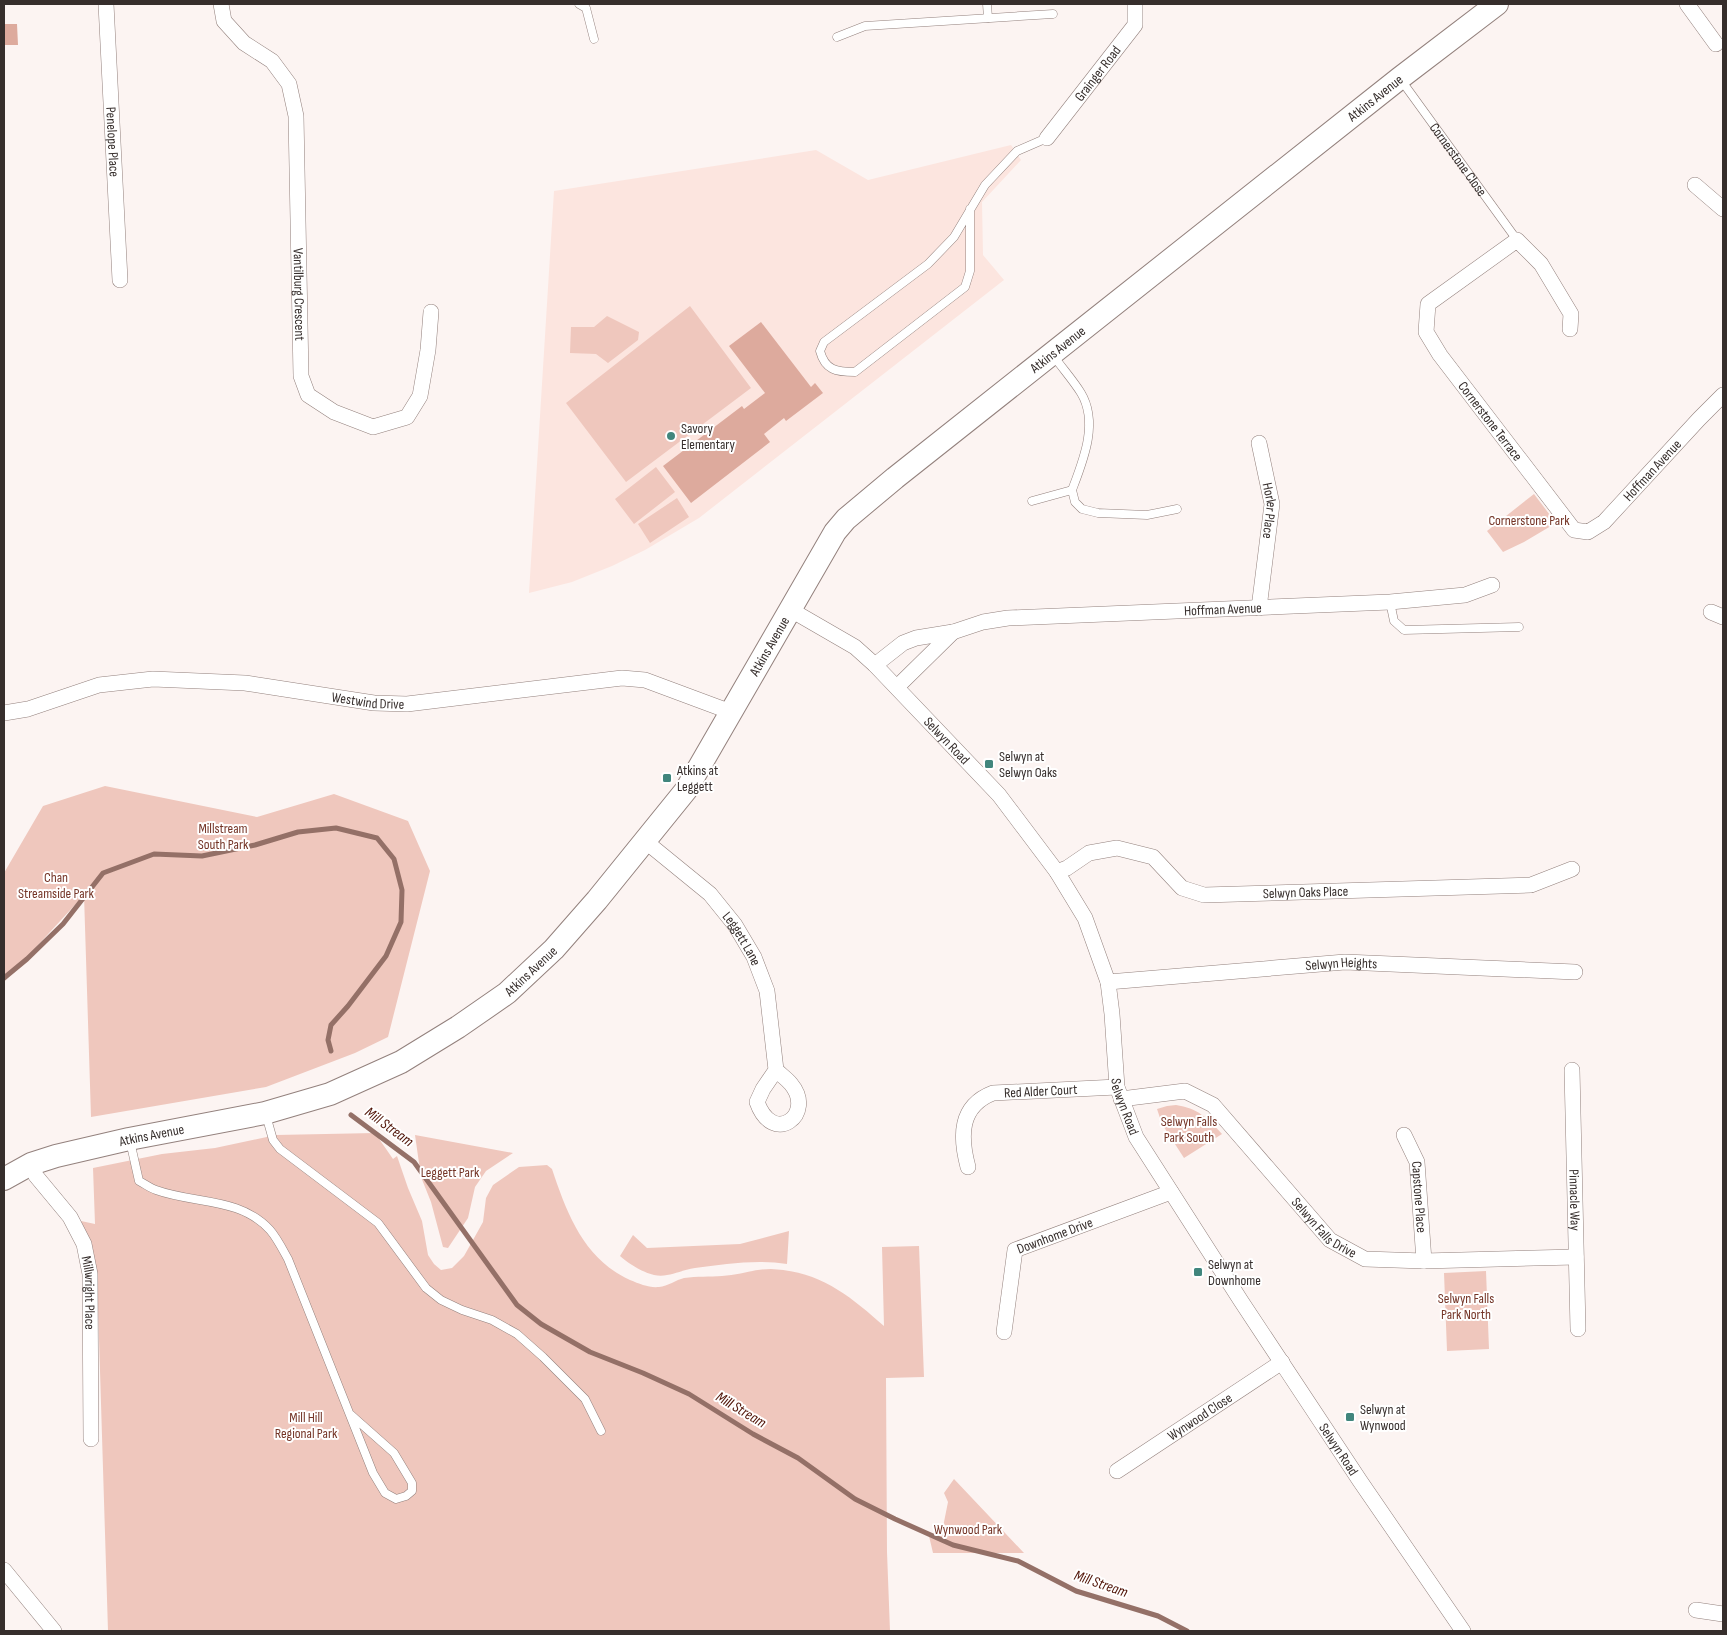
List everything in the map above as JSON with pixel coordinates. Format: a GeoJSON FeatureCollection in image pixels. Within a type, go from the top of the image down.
{"type":"FeatureCollection","features":[{"type":"Feature","properties":{"kind":"street","name":"Penelope Place"},"geometry":{"type":"LineString","coordinates":[[106,4],[120,280]]}},
{"type":"Feature","properties":{"kind":"street","name":"Vantilburg Crescent"},"geometry":{"type":"LineString","coordinates":[[221,4],[224,21],[244,43],[272,61],[289,84],[296,116],[301,376],[308,396],[334,412],[373,427],[407,417],[420,396],[428,350],[431,312]]}},
{"type":"Feature","properties":{"kind":"street","name":"Grainger Road"},"geometry":{"type":"LineString","coordinates":[[1046,138],[1135,25],[1135,4]]}},
{"type":"Feature","properties":{"kind":"street","name":"Atkins Avenue"},"geometry":{"type":"LineString","coordinates":[[4,1179],[31,1164],[56,1156],[129,1139],[266,1113],[330,1094],[401,1062],[458,1027],[507,993],[554,949],[597,900],[686,790],[835,532],[846,519],[1052,353],[1400,78],[1497,4]]}},
{"type":"Feature","properties":{"kind":"street"},"geometry":{"type":"LineString","coordinates":[[1687,4],[1716,44]]}},
{"type":"Feature","properties":{"kind":"street"},"geometry":{"type":"LineString","coordinates":[[1695,185],[1723,209]]}},
{"type":"Feature","properties":{"kind":"street","name":"Cornerstone Terrace"},"geometry":{"type":"LineString","coordinates":[[1518,240],[1428,304],[1426,332],[1440,355],[1574,530]]}},
{"type":"Feature","properties":{"kind":"street","name":"Cornerstone Close"},"geometry":{"type":"LineString","coordinates":[[1518,240],[1541,264],[1571,314],[1570,329]]}},
{"type":"Feature","properties":{"kind":"street","name":"Hoffman Avenue"},"geometry":{"type":"LineString","coordinates":[[1574,530],[1588,532],[1604,522],[1723,395]]}},
{"type":"Feature","properties":{"kind":"street","name":"Horler Place"},"geometry":{"type":"LineString","coordinates":[[1259,443],[1272,504],[1259,608]]}},
{"type":"Feature","properties":{"kind":"street","name":"Hoffman Avenue"},"geometry":{"type":"LineString","coordinates":[[875,665],[903,643],[916,638],[953,632],[983,622],[1008,618],[1390,602],[1465,595],[1492,585]]}},
{"type":"Feature","properties":{"kind":"street","name":"Selwyn Road"},"geometry":{"type":"LineString","coordinates":[[791,610],[855,647],[875,665],[999,795],[1058,872],[1085,918],[1108,982],[1119,1093],[1136,1137],[1282,1362],[1463,1631]]}},
{"type":"Feature","properties":{"kind":"street","name":"Hoffman Avenue"},"geometry":{"type":"LineString","coordinates":[[897,688],[953,632]]}},
{"type":"Feature","properties":{"kind":"street","name":"Westwind Drive"},"geometry":{"type":"LineString","coordinates":[[4,713],[28,709],[99,685],[153,679],[245,684],[364,702],[407,704],[622,678],[645,680],[732,712]]}},
{"type":"Feature","properties":{"kind":"street","name":"Leggett Lane"},"geometry":{"type":"LineString","coordinates":[[645,841],[710,894],[735,925],[754,957],[767,991],[776,1070]]}},
{"type":"Feature","properties":{"kind":"street","name":"Selwyn Oaks Place"},"geometry":{"type":"LineString","coordinates":[[1058,872],[1089,853],[1117,848],[1153,857],[1182,888],[1204,895],[1531,885],[1572,869]]}},
{"type":"Feature","properties":{"kind":"street","name":"Selwyn Heights"},"geometry":{"type":"LineString","coordinates":[[1108,982],[1345,962],[1575,972]]}},
{"type":"Feature","properties":{"kind":"street","name":"Pinnacle Way"},"geometry":{"type":"LineString","coordinates":[[1572,1070],[1578,1329]]}},
{"type":"Feature","properties":{"kind":"street","name":"Selwyn Falls Drive"},"geometry":{"type":"LineString","coordinates":[[1119,1093],[1184,1091],[1213,1105],[1330,1240],[1365,1259],[1424,1261],[1576,1257]]}},
{"type":"Feature","properties":{"kind":"street","name":"Red Alder Court"},"geometry":{"type":"LineString","coordinates":[[968,1168],[964,1152],[963,1134],[966,1118],[973,1106],[982,1097],[993,1093],[1119,1093]]}},
{"type":"Feature","properties":{"kind":"street","name":"Capstone Place"},"geometry":{"type":"LineString","coordinates":[[1404,1135],[1416,1162],[1424,1261]]}},
{"type":"Feature","properties":{"kind":"street","name":"Millwright Place"},"geometry":{"type":"LineString","coordinates":[[31,1164],[36,1176],[70,1217],[84,1244],[90,1274],[92,1439]]}},
{"type":"Feature","properties":{"kind":"street","name":"Downhome Drive"},"geometry":{"type":"LineString","coordinates":[[1004,1332],[1015,1250],[1171,1192]]}},
{"type":"Feature","properties":{"kind":"street","name":"Wynwood Close"},"geometry":{"type":"LineString","coordinates":[[1117,1471],[1282,1362]]}},
{"type":"Feature","properties":{"kind":"street"},"geometry":{"type":"LineString","coordinates":[[4,1570],[54,1631]]}},
{"type":"Feature","properties":{"kind":"street"},"geometry":{"type":"LineString","coordinates":[[1696,1610],[1723,1614]]}},
{"type":"Feature","properties":{"kind":"lane"},"geometry":{"type":"LineString","coordinates":[[579,4],[586,8],[594,39]]}},
{"type":"Feature","properties":{"kind":"lane"},"geometry":{"type":"LineString","coordinates":[[987,4],[988,18]]}},
{"type":"Feature","properties":{"kind":"lane"},"geometry":{"type":"LineString","coordinates":[[837,37],[865,26],[1053,14]]}},
{"type":"Feature","properties":{"kind":"lane","name":"Cornerstone Close"},"geometry":{"type":"LineString","coordinates":[[1400,78],[1518,240]]}},
{"type":"Feature","properties":{"kind":"lane"},"geometry":{"type":"LineString","coordinates":[[970,209],[970,271],[965,286],[854,372],[841,372],[830,368],[822,361],[820,350],[824,342],[928,264],[954,237],[970,209],[985,185],[1017,151],[1046,138]]}},
{"type":"Feature","properties":{"kind":"lane"},"geometry":{"type":"LineString","coordinates":[[1052,353],[1082,394],[1088,415],[1087,442],[1072,490],[1075,502],[1082,509],[1098,513],[1147,515],[1176,508]]}},
{"type":"Feature","properties":{"kind":"lane"},"geometry":{"type":"LineString","coordinates":[[1032,501],[1072,490]]}},
{"type":"Feature","properties":{"kind":"lane"},"geometry":{"type":"LineString","coordinates":[[1390,602],[1394,621],[1404,630],[1519,627]]}},
{"type":"Feature","properties":{"kind":"lane"},"geometry":{"type":"LineString","coordinates":[[266,1113],[273,1140],[280,1149],[378,1224],[426,1288],[442,1300],[462,1310],[492,1320],[517,1334],[585,1399],[601,1431]]}},
{"type":"Feature","properties":{"kind":"lane"},"geometry":{"type":"LineString","coordinates":[[129,1139],[140,1180],[154,1190],[179,1197],[225,1205],[248,1212],[270,1230],[288,1259],[373,1474],[384,1493],[396,1498],[406,1496],[412,1491],[412,1483],[404,1467],[394,1453],[350,1414]]}},
{"type":"Feature","properties":{"kind":"shaded area","name":"Savory Elementary"},"geometry":{"type":"Polygon","coordinates":[[[1011,145],[1021,160],[982,202],[983,255],[1004,280],[699,518],[645,550],[612,566],[572,582],[529,593],[554,191],[816,150],[868,180],[1011,145]]]}},
{"type":"Feature","properties":{"kind":"green space"},"geometry":{"type":"Polygon","coordinates":[[[690,306],[751,388],[626,482],[566,403],[690,306]]]}},
{"type":"Feature","properties":{"kind":"green space"},"geometry":{"type":"Polygon","coordinates":[[[607,316],[639,332],[638,340],[608,363],[596,354],[570,353],[571,327],[594,327],[607,316]]]}},
{"type":"Feature","properties":{"kind":"green space"},"geometry":{"type":"Polygon","coordinates":[[[656,467],[675,492],[634,524],[615,499],[656,467]]]}},
{"type":"Feature","properties":{"kind":"green space","name":"Cornerstone Park"},"geometry":{"type":"Polygon","coordinates":[[[1534,494],[1556,523],[1503,552],[1487,531],[1534,494]]]}},
{"type":"Feature","properties":{"kind":"green space"},"geometry":{"type":"Polygon","coordinates":[[[677,498],[689,517],[650,543],[638,524],[677,498]]]}},
{"type":"Feature","properties":{"kind":"green space"},"geometry":{"type":"Polygon","coordinates":[[[105,786],[257,817],[334,794],[408,821],[430,871],[388,1037],[355,1053],[266,1087],[91,1117],[84,895],[4,982],[4,873],[43,806],[105,786]]]}},
{"type":"Feature","properties":{"kind":"green space","name":"Selwyn Falls Park South"},"geometry":{"type":"Polygon","coordinates":[[[1176,1105],[1196,1111],[1212,1123],[1222,1134],[1184,1158],[1162,1124],[1157,1109],[1176,1105]]]}},
{"type":"Feature","properties":{"kind":"green space","name":"Mill Hill Regional Park"},"geometry":{"type":"Polygon","coordinates":[[[375,1133],[393,1159],[397,1156],[422,1221],[428,1255],[441,1270],[452,1268],[464,1256],[483,1222],[486,1198],[493,1185],[519,1167],[547,1165],[552,1169],[571,1218],[589,1248],[614,1271],[630,1280],[648,1286],[662,1286],[689,1277],[728,1275],[765,1269],[789,1271],[819,1280],[833,1287],[846,1295],[884,1326],[882,1247],[919,1246],[924,1377],[886,1378],[887,1552],[890,1631],[108,1631],[97,1273],[91,1246],[81,1221],[95,1224],[93,1168],[162,1154],[215,1148],[276,1135],[375,1133]]]}},
{"type":"Feature","properties":{"kind":"green space","name":"Leggett Park"},"geometry":{"type":"Polygon","coordinates":[[[415,1135],[513,1153],[486,1171],[475,1187],[468,1218],[448,1248],[443,1247],[431,1202],[421,1177],[415,1135]]]}},
{"type":"Feature","properties":{"kind":"green space"},"geometry":{"type":"Polygon","coordinates":[[[789,1231],[787,1264],[753,1262],[729,1264],[695,1268],[659,1276],[640,1270],[620,1256],[633,1235],[647,1248],[740,1244],[789,1231]]]}},
{"type":"Feature","properties":{"kind":"green space","name":"Selwyn Falls Park North"},"geometry":{"type":"Polygon","coordinates":[[[1486,1271],[1489,1349],[1447,1351],[1444,1273],[1486,1271]]]}},
{"type":"Feature","properties":{"kind":"green space","name":"Wynwood Park"},"geometry":{"type":"Polygon","coordinates":[[[954,1479],[1024,1553],[933,1553],[929,1536],[943,1527],[948,1502],[944,1493],[954,1479]]]}},
{"type":"Feature","properties":{"kind":"building"},"geometry":{"type":"Polygon","coordinates":[[[4,24],[17,24],[18,45],[4,45],[4,24]]]}},
{"type":"Feature","properties":{"kind":"building"},"geometry":{"type":"Polygon","coordinates":[[[761,322],[811,387],[815,383],[823,393],[786,421],[784,418],[764,434],[770,442],[691,503],[663,466],[742,406],[744,409],[765,393],[729,346],[761,322]]]}},
{"type":"Feature","properties":{"kind":"waterway","name":"Mill Stream"},"geometry":{"type":"LineString","coordinates":[[4,978],[27,959],[63,924],[103,873],[154,854],[202,856],[255,845],[298,832],[336,828],[377,838],[394,859],[402,890],[401,922],[386,956],[331,1025],[328,1040],[331,1051]]}},
{"type":"Feature","properties":{"kind":"waterway","name":"Mill Stream"},"geometry":{"type":"LineString","coordinates":[[351,1115],[414,1162],[517,1305],[541,1324],[590,1352],[689,1394],[753,1434],[798,1458],[855,1499],[895,1519],[953,1545],[1018,1561],[1076,1591],[1158,1616],[1187,1631]]}},
{"type":"Feature","properties":{"kind":"place","name":"Savory Elementary"},"geometry":{"type":"Point","coordinates":[671,436]}},
{"type":"Feature","properties":{"kind":"place","name":"Selwyn at Selwyn Oaks"},"geometry":{"type":"Point","coordinates":[989,764]}},
{"type":"Feature","properties":{"kind":"place","name":"Atkins at Leggett"},"geometry":{"type":"Point","coordinates":[667,778]}},
{"type":"Feature","properties":{"kind":"place","name":"Selwyn at Downhome"},"geometry":{"type":"Point","coordinates":[1198,1272]}},
{"type":"Feature","properties":{"kind":"place","name":"Selwyn at Wynwood"},"geometry":{"type":"Point","coordinates":[1350,1417]}},
{"type":"Feature","properties":{"kind":"park label","name":"Millstream South Park"},"geometry":{"type":"Point","coordinates":[223,836]}},
{"type":"Feature","properties":{"kind":"park label","name":"Chan Streamside Park"},"geometry":{"type":"Point","coordinates":[56,886]}}]}
